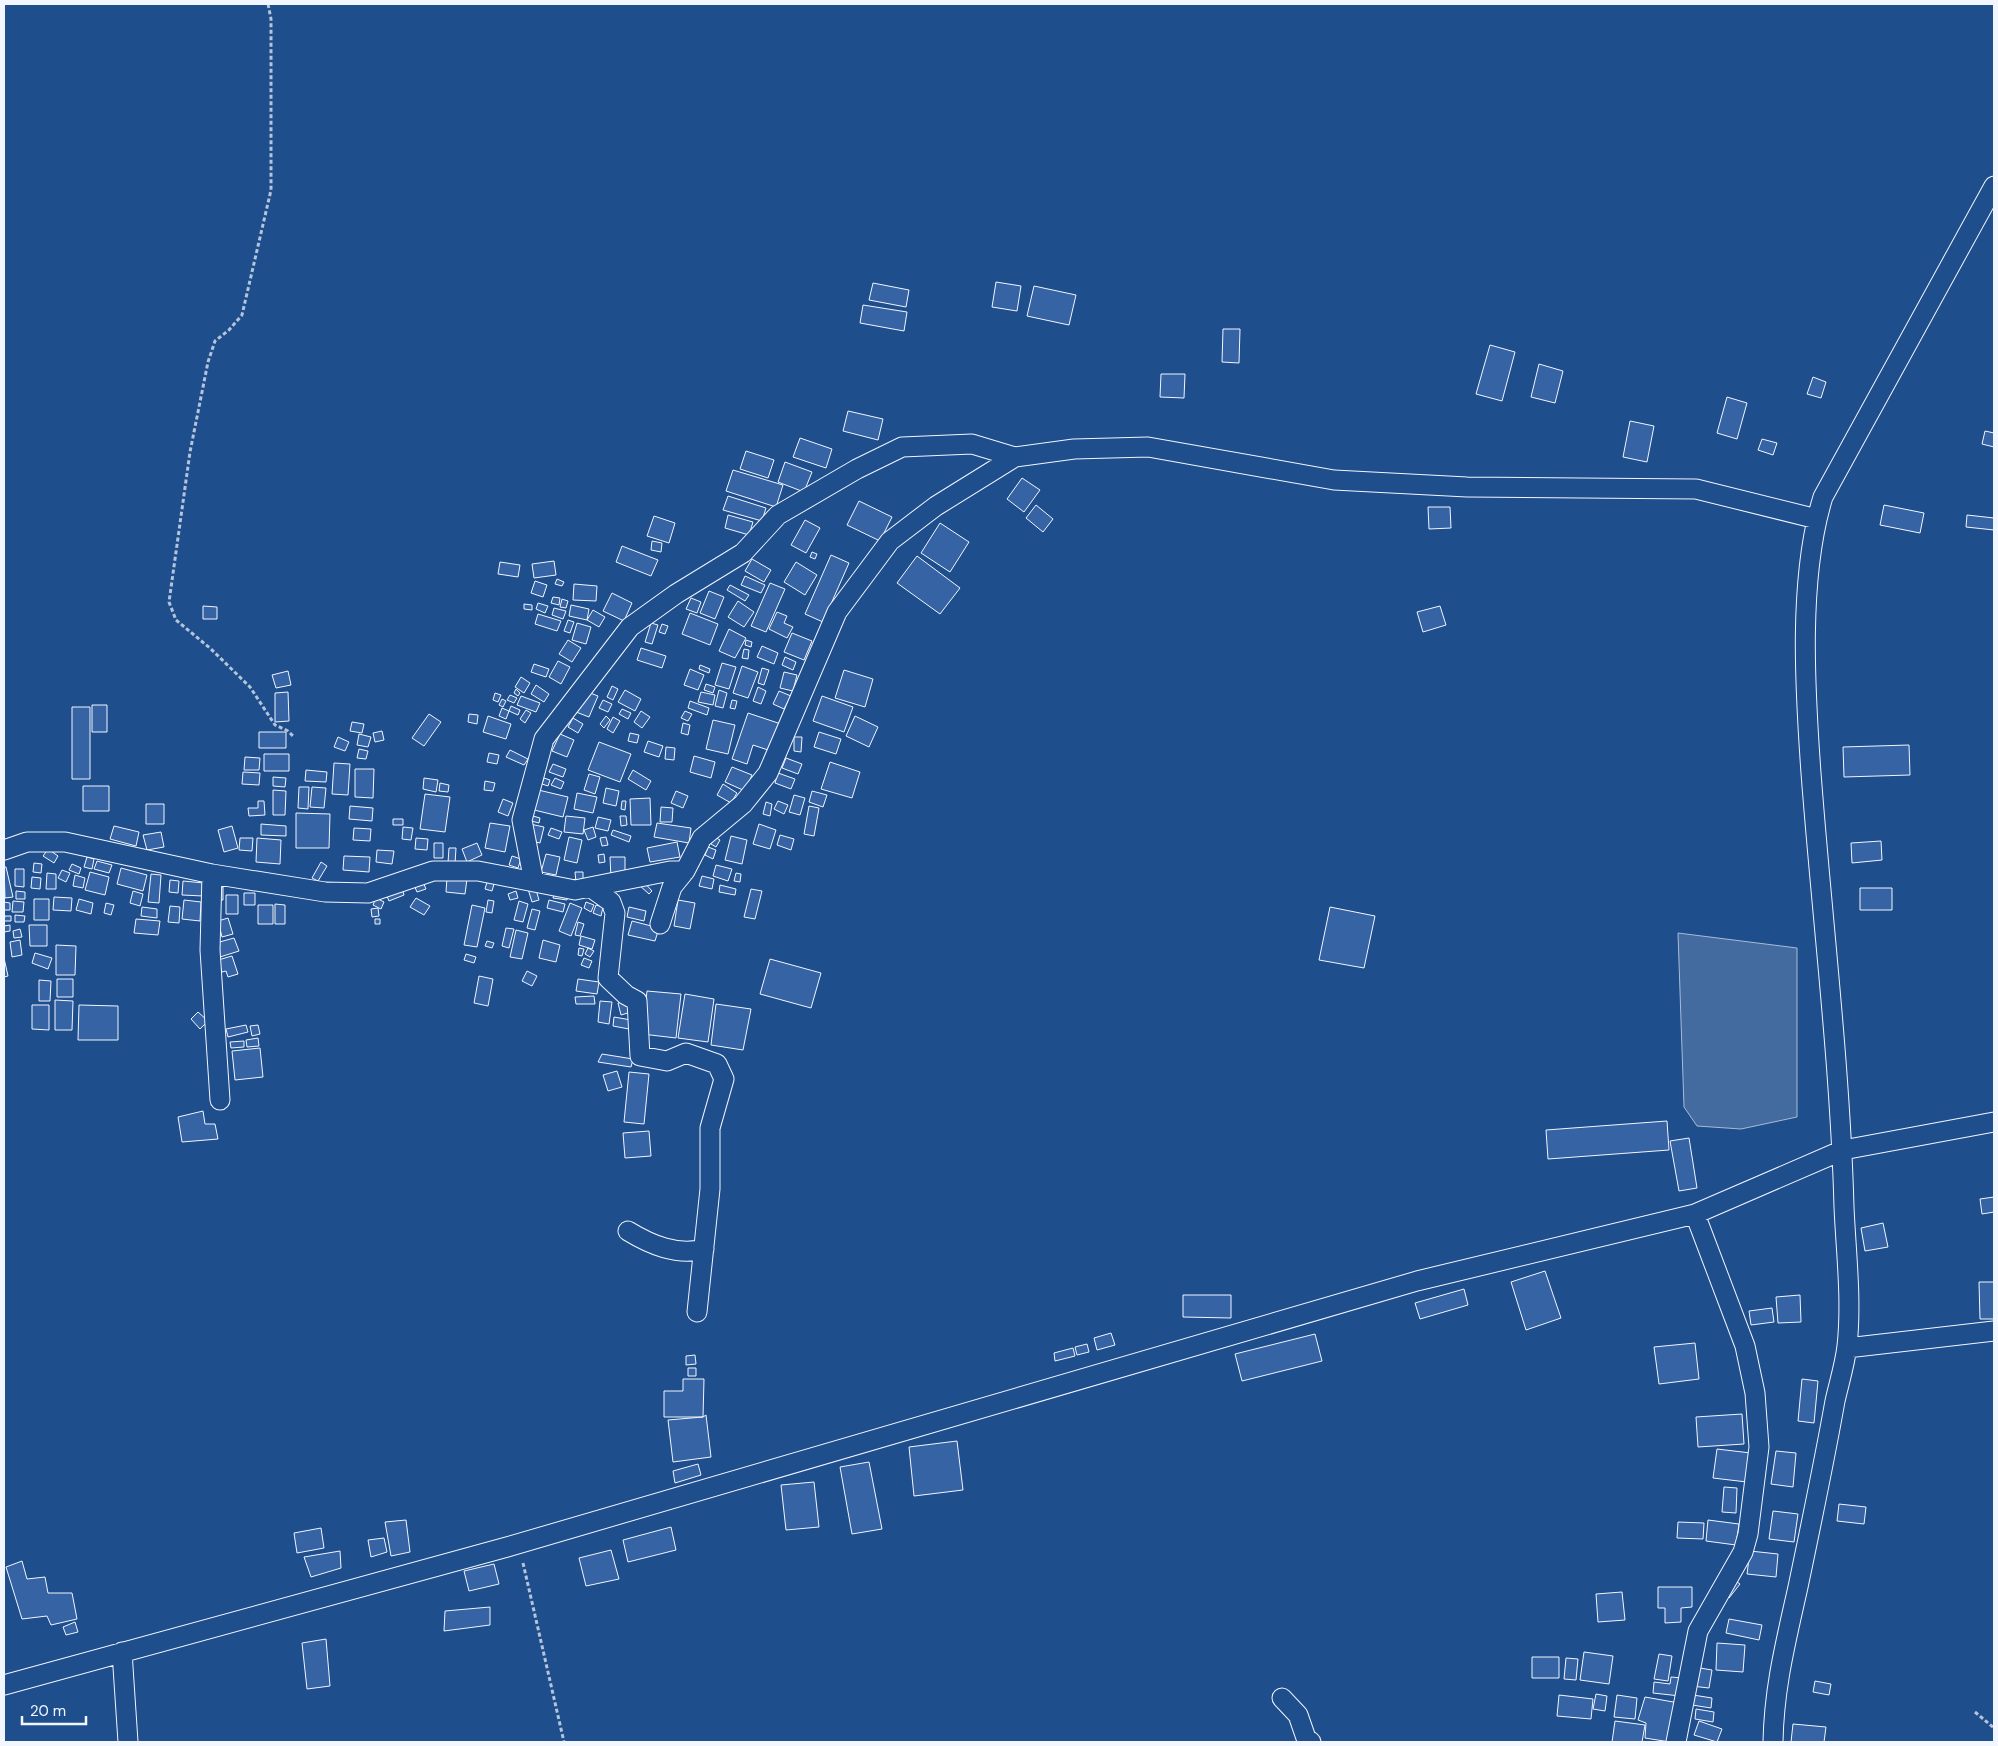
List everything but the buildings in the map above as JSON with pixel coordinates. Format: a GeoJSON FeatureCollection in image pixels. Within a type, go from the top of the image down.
{"type":"FeatureCollection","features":[{"type":"Feature","properties":{"kind":"street"},"geometry":{"type":"LineString","coordinates":[[1773,1742],[1774,1706],[1778,1672],[1820,1486],[1847,1348],[1848,1295],[1843,1150],[1829,964],[1818,868],[1806,690],[1808,608],[1813,538],[1823,497],[1994,186]]}},
{"type":"Feature","properties":{"kind":"street"},"geometry":{"type":"LineString","coordinates":[[534,882],[522,820],[544,739],[630,628],[676,594],[743,554],[778,515],[857,469],[902,447],[972,444],[1015,457]]}},
{"type":"Feature","properties":{"kind":"street"},"geometry":{"type":"LineString","coordinates":[[660,924],[672,888],[685,871],[702,838],[743,804],[768,773],[836,612],[890,541],[936,506],[1015,457],[1074,449],[1148,447],[1334,480],[1467,487],[1696,488],[1817,519]]}},
{"type":"Feature","properties":{"kind":"street"},"geometry":{"type":"LineString","coordinates":[[4,850],[27,842],[65,842],[212,874],[334,892],[368,893],[433,871],[478,870],[575,890],[670,871],[685,871]]}},
{"type":"Feature","properties":{"kind":"street"},"geometry":{"type":"LineString","coordinates":[[212,874],[210,950],[220,1100]]}},
{"type":"Feature","properties":{"kind":"street"},"geometry":{"type":"LineString","coordinates":[[590,887],[611,902],[615,913],[608,978],[626,995],[637,1001],[640,1056],[667,1061],[686,1053],[717,1064],[724,1079],[710,1128],[712,1166],[697,1312]]}},
{"type":"Feature","properties":{"kind":"street"},"geometry":{"type":"LineString","coordinates":[[4,1684],[517,1543],[1417,1281],[1695,1214],[1843,1150],[1994,1122]]}},
{"type":"Feature","properties":{"kind":"street"},"geometry":{"type":"LineString","coordinates":[[1676,1742],[1698,1631],[1743,1552],[1748,1534],[1759,1447],[1755,1393],[1745,1346],[1695,1214]]}},
{"type":"Feature","properties":{"kind":"street"},"geometry":{"type":"LineString","coordinates":[[628,1231],[643,1240],[668,1249],[689,1252],[704,1249]]}},
{"type":"Feature","properties":{"kind":"street"},"geometry":{"type":"LineString","coordinates":[[1847,1348],[1994,1331]]}},
{"type":"Feature","properties":{"kind":"street"},"geometry":{"type":"LineString","coordinates":[[122,1652],[128,1742]]}},
{"type":"Feature","properties":{"kind":"street"},"geometry":{"type":"LineString","coordinates":[[1282,1698],[1298,1715],[1306,1738],[1311,1742]]}},
{"type":"Feature","properties":{"kind":"path"},"geometry":{"type":"LineString","coordinates":[[268,4],[271,19],[271,190],[242,316],[215,341],[208,362],[190,452],[169,602],[176,620],[211,649],[250,687],[275,725],[288,731],[294,738]]}},
{"type":"Feature","properties":{"kind":"path"},"geometry":{"type":"LineString","coordinates":[[517,1543],[522,1554],[564,1742]]}},
{"type":"Feature","properties":{"kind":"path"},"geometry":{"type":"LineString","coordinates":[[1975,1712],[1994,1728]]}},
{"type":"Feature","properties":{"kind":"water"},"geometry":{"type":"Polygon","coordinates":[[[1678,933],[1797,948],[1797,1117],[1741,1129],[1697,1126],[1684,1107],[1678,933]]]}}]}
